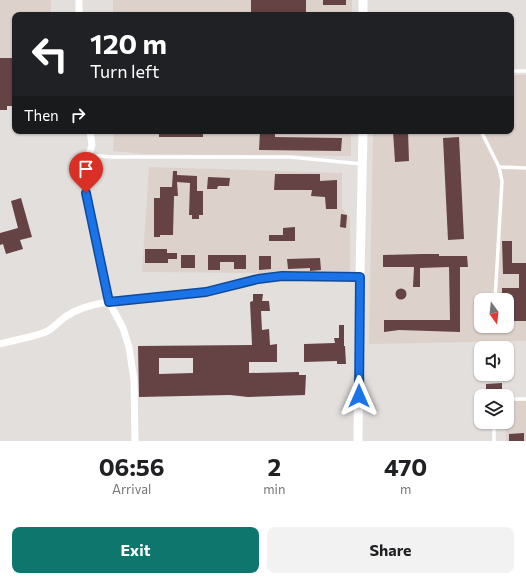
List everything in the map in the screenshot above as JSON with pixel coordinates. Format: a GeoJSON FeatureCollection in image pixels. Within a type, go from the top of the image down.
{"type":"FeatureCollection","features":[{"type":"Feature","properties":{"kind":"street"},"geometry":{"type":"LineString","coordinates":[[79,0],[79,12]]}},
{"type":"Feature","properties":{"kind":"street"},"geometry":{"type":"LineString","coordinates":[[363,0],[363,12]]}},
{"type":"Feature","properties":{"kind":"street"},"geometry":{"type":"LineString","coordinates":[[90,134],[92,145],[89,155],[86,193],[109,302],[123,328],[129,347],[134,380],[135,441]]}},
{"type":"Feature","properties":{"kind":"street"},"geometry":{"type":"LineString","coordinates":[[358,441],[363,134]]}},
{"type":"Feature","properties":{"kind":"street"},"geometry":{"type":"LineString","coordinates":[[0,344],[43,333],[55,327],[64,318],[76,311],[109,302]]}},
{"type":"Feature","properties":{"kind":"lane"},"geometry":{"type":"LineString","coordinates":[[514,71],[526,71]]}},
{"type":"Feature","properties":{"kind":"lane"},"geometry":{"type":"LineString","coordinates":[[482,134],[499,167],[502,181],[495,293]]}},
{"type":"Feature","properties":{"kind":"lane"},"geometry":{"type":"LineString","coordinates":[[89,155],[111,157],[290,157],[362,164]]}},
{"type":"Feature","properties":{"kind":"lane"},"geometry":{"type":"LineString","coordinates":[[499,167],[526,168]]}},
{"type":"Feature","properties":{"kind":"lane"},"geometry":{"type":"LineString","coordinates":[[109,302],[206,292],[258,279],[282,276],[360,277]]}},
{"type":"Feature","properties":{"kind":"lane"},"geometry":{"type":"LineString","coordinates":[[514,399],[526,399]]}},
{"type":"Feature","properties":{"kind":"lane"},"geometry":{"type":"LineString","coordinates":[[494,429],[494,441]]}},
{"type":"Feature","properties":{"kind":"shaded area"},"geometry":{"type":"Polygon","coordinates":[[[0,0],[51,0],[51,12],[12,12],[12,93],[0,93],[0,0]]]}},
{"type":"Feature","properties":{"kind":"shaded area"},"geometry":{"type":"Polygon","coordinates":[[[113,0],[352,0],[352,12],[113,12],[113,0]]]}},
{"type":"Feature","properties":{"kind":"shaded area"},"geometry":{"type":"Polygon","coordinates":[[[514,75],[526,75],[526,341],[369,344],[373,134],[514,134],[514,75]]]}},
{"type":"Feature","properties":{"kind":"shaded area"},"geometry":{"type":"Polygon","coordinates":[[[114,134],[351,134],[351,156],[143,154],[113,151],[114,134]]]}},
{"type":"Feature","properties":{"kind":"shaded area"},"geometry":{"type":"Polygon","coordinates":[[[149,167],[342,173],[342,208],[350,218],[350,274],[142,272],[149,167]]]}},
{"type":"Feature","properties":{"kind":"shaded area"},"geometry":{"type":"Polygon","coordinates":[[[526,398],[526,441],[506,441],[506,429],[514,429],[514,399],[526,398]]]}},
{"type":"Feature","properties":{"kind":"building"},"geometry":{"type":"Polygon","coordinates":[[[251,0],[306,0],[306,12],[251,12],[251,0]]]}},
{"type":"Feature","properties":{"kind":"building"},"geometry":{"type":"Polygon","coordinates":[[[323,0],[346,0],[346,5],[323,5],[323,0]]]}},
{"type":"Feature","properties":{"kind":"building"},"geometry":{"type":"Polygon","coordinates":[[[0,58],[12,58],[12,106],[7,106],[7,110],[0,110],[0,58]]]}},
{"type":"Feature","properties":{"kind":"building"},"geometry":{"type":"Polygon","coordinates":[[[159,134],[203,134],[203,137],[159,137],[159,134]]]}},
{"type":"Feature","properties":{"kind":"building"},"geometry":{"type":"Polygon","coordinates":[[[260,134],[275,134],[275,137],[342,138],[341,151],[259,150],[260,134]]]}},
{"type":"Feature","properties":{"kind":"building"},"geometry":{"type":"Polygon","coordinates":[[[393,134],[408,134],[409,161],[395,162],[393,134]]]}},
{"type":"Feature","properties":{"kind":"building"},"geometry":{"type":"Polygon","coordinates":[[[459,137],[464,239],[448,240],[443,138],[459,137]]]}},
{"type":"Feature","properties":{"kind":"building"},"geometry":{"type":"Polygon","coordinates":[[[173,171],[177,171],[177,175],[197,176],[197,191],[203,191],[203,215],[199,215],[199,219],[192,219],[192,215],[189,215],[190,183],[177,182],[178,196],[174,196],[173,235],[160,235],[160,237],[154,237],[154,198],[160,198],[160,187],[172,187],[173,171]]]}},
{"type":"Feature","properties":{"kind":"building"},"geometry":{"type":"Polygon","coordinates":[[[275,174],[320,174],[320,181],[337,180],[337,209],[326,209],[325,197],[311,196],[312,190],[274,190],[275,174]]]}},
{"type":"Feature","properties":{"kind":"building"},"geometry":{"type":"Polygon","coordinates":[[[208,177],[230,178],[229,186],[218,186],[217,189],[207,189],[208,177]]]}},
{"type":"Feature","properties":{"kind":"building"},"geometry":{"type":"Polygon","coordinates":[[[21,198],[32,237],[20,240],[23,249],[6,254],[3,244],[0,245],[0,233],[18,228],[11,201],[21,198]]]}},
{"type":"Feature","properties":{"kind":"building"},"geometry":{"type":"Polygon","coordinates":[[[341,214],[347,215],[346,228],[340,227],[341,214]]]}},
{"type":"Feature","properties":{"kind":"building"},"geometry":{"type":"Polygon","coordinates":[[[295,227],[295,241],[269,241],[269,235],[283,235],[283,228],[295,227]]]}},
{"type":"Feature","properties":{"kind":"building"},"geometry":{"type":"Polygon","coordinates":[[[502,241],[512,241],[512,263],[526,263],[526,321],[514,321],[514,293],[502,293],[502,288],[519,288],[519,274],[503,274],[502,241]]]}},
{"type":"Feature","properties":{"kind":"building"},"geometry":{"type":"Polygon","coordinates":[[[145,249],[167,249],[167,253],[177,253],[177,259],[168,259],[168,263],[145,263],[145,249]]]}},
{"type":"Feature","properties":{"kind":"building"},"geometry":{"type":"Polygon","coordinates":[[[439,254],[439,256],[467,256],[468,267],[460,267],[460,332],[399,330],[384,332],[384,320],[450,320],[449,267],[420,268],[420,287],[413,287],[414,267],[383,267],[383,255],[439,254]]]}},
{"type":"Feature","properties":{"kind":"building"},"geometry":{"type":"Polygon","coordinates":[[[181,255],[195,255],[195,268],[181,268],[181,255]]]}},
{"type":"Feature","properties":{"kind":"building"},"geometry":{"type":"Polygon","coordinates":[[[208,255],[246,255],[246,269],[234,269],[234,262],[220,262],[220,270],[208,270],[208,255]]]}},
{"type":"Feature","properties":{"kind":"building"},"geometry":{"type":"Polygon","coordinates":[[[259,256],[271,256],[271,269],[259,270],[259,256]]]}},
{"type":"Feature","properties":{"kind":"building"},"geometry":{"type":"Polygon","coordinates":[[[320,258],[321,270],[310,271],[310,268],[288,269],[287,259],[320,258]]]}},
{"type":"Feature","properties":{"kind":"building"},"geometry":{"type":"Polygon","coordinates":[[[399,289],[403,289],[405,290],[405,298],[399,299],[396,296],[396,292],[399,289]]]}},
{"type":"Feature","properties":{"kind":"building"},"geometry":{"type":"Polygon","coordinates":[[[253,294],[263,294],[262,301],[269,301],[270,311],[261,311],[262,330],[269,329],[270,345],[277,344],[277,362],[249,362],[249,373],[299,372],[299,375],[306,375],[305,395],[248,397],[230,395],[139,397],[138,346],[252,345],[250,302],[253,301],[253,294]],[[159,358],[159,374],[193,373],[193,358],[159,358]]]}},
{"type":"Feature","properties":{"kind":"building"},"geometry":{"type":"Polygon","coordinates":[[[339,325],[344,325],[346,364],[337,364],[337,361],[304,362],[304,344],[335,343],[334,338],[339,338],[339,325]]]}},
{"type":"Feature","properties":{"kind":"building"},"geometry":{"type":"Polygon","coordinates":[[[502,383],[502,389],[486,389],[486,384],[502,383]]]}},
{"type":"Feature","properties":{"kind":"building"},"geometry":{"type":"Polygon","coordinates":[[[524,433],[524,441],[509,441],[509,434],[524,433]]]}},
{"type":"Feature","properties":{"kind":"route"},"geometry":{"type":"LineString","coordinates":[[86,193],[109,302],[206,292],[258,279],[282,276],[360,277],[359,396]]}}]}
